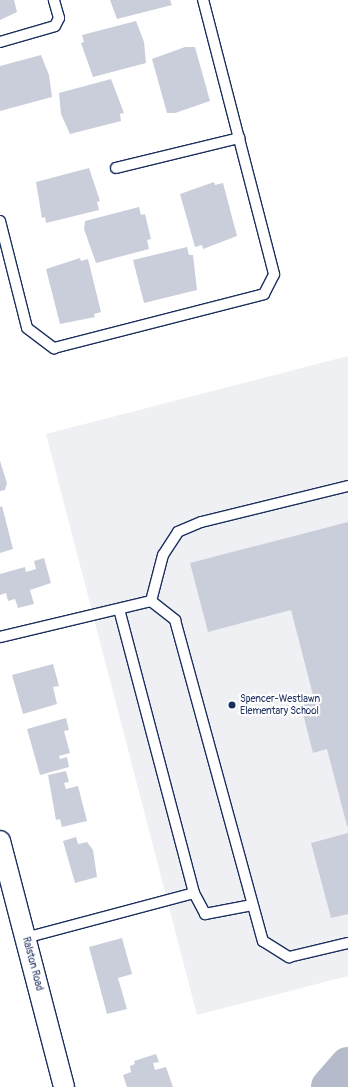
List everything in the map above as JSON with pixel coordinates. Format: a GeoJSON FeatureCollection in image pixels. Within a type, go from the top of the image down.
{"type":"FeatureCollection","features":[{"type":"Feature","properties":{"kind":"street","name":"Ralston Road"},"geometry":{"type":"LineString","coordinates":[[0,841],[4,870],[25,938],[64,1087]]}},
{"type":"Feature","properties":{"kind":"lane"},"geometry":{"type":"LineString","coordinates":[[0,42],[55,26],[59,18],[54,0]]}},
{"type":"Feature","properties":{"kind":"lane"},"geometry":{"type":"LineString","coordinates":[[0,221],[27,328],[54,348],[264,294],[274,274],[203,0]]}},
{"type":"Feature","properties":{"kind":"lane"},"geometry":{"type":"LineString","coordinates":[[116,168],[239,138]]}},
{"type":"Feature","properties":{"kind":"lane"},"geometry":{"type":"LineString","coordinates":[[151,601],[163,555],[178,532],[201,522],[348,486]]}},
{"type":"Feature","properties":{"kind":"lane"},"geometry":{"type":"LineString","coordinates":[[0,637],[151,601]]}},
{"type":"Feature","properties":{"kind":"lane"},"geometry":{"type":"LineString","coordinates":[[151,601],[175,620],[252,905],[264,941],[289,957],[348,943]]}},
{"type":"Feature","properties":{"kind":"lane"},"geometry":{"type":"LineString","coordinates":[[119,609],[194,892],[206,914],[252,905]]}},
{"type":"Feature","properties":{"kind":"lane"},"geometry":{"type":"LineString","coordinates":[[25,938],[194,892]]}},
{"type":"Feature","properties":{"kind":"shaded area","name":"Spencer-Westlawn Elementary School"},"geometry":{"type":"Polygon","coordinates":[[[348,356],[348,976],[197,1015],[46,434],[348,356]]]}},
{"type":"Feature","properties":{"kind":"building"},"geometry":{"type":"Polygon","coordinates":[[[0,0],[14,0],[17,12],[0,20],[0,0]]]}},
{"type":"Feature","properties":{"kind":"building"},"geometry":{"type":"Polygon","coordinates":[[[110,0],[170,0],[172,5],[117,19],[110,0]]]}},
{"type":"Feature","properties":{"kind":"building"},"geometry":{"type":"Polygon","coordinates":[[[136,21],[144,42],[146,63],[93,77],[81,43],[84,42],[82,35],[136,21]]]}},
{"type":"Feature","properties":{"kind":"building"},"geometry":{"type":"Polygon","coordinates":[[[185,47],[195,47],[210,101],[175,113],[167,113],[152,59],[185,47]]]}},
{"type":"Feature","properties":{"kind":"building"},"geometry":{"type":"Polygon","coordinates":[[[41,55],[49,75],[52,97],[0,111],[0,66],[41,55]]]}},
{"type":"Feature","properties":{"kind":"building"},"geometry":{"type":"Polygon","coordinates":[[[111,79],[124,113],[120,114],[121,121],[70,134],[61,114],[59,93],[111,79]]]}},
{"type":"Feature","properties":{"kind":"building"},"geometry":{"type":"Polygon","coordinates":[[[89,168],[100,201],[97,202],[99,210],[46,223],[45,217],[42,218],[36,182],[89,168]]]}},
{"type":"Feature","properties":{"kind":"building"},"geometry":{"type":"Polygon","coordinates":[[[214,182],[215,185],[223,183],[237,236],[203,249],[202,245],[195,247],[180,194],[214,182]]]}},
{"type":"Feature","properties":{"kind":"building"},"geometry":{"type":"Polygon","coordinates":[[[139,207],[141,215],[145,214],[151,239],[147,240],[149,249],[96,263],[84,229],[85,221],[139,207]]]}},
{"type":"Feature","properties":{"kind":"building"},"geometry":{"type":"Polygon","coordinates":[[[187,247],[189,255],[193,255],[197,290],[144,303],[133,260],[187,247]]]}},
{"type":"Feature","properties":{"kind":"building"},"geometry":{"type":"Polygon","coordinates":[[[80,258],[81,261],[88,259],[101,312],[94,314],[95,317],[60,324],[46,269],[80,258]]]}},
{"type":"Feature","properties":{"kind":"building"},"geometry":{"type":"Polygon","coordinates":[[[0,461],[7,483],[5,490],[0,491],[0,461]]]}},
{"type":"Feature","properties":{"kind":"building"},"geometry":{"type":"Polygon","coordinates":[[[2,506],[13,549],[0,553],[0,507],[2,506]]]}},
{"type":"Feature","properties":{"kind":"building"},"geometry":{"type":"Polygon","coordinates":[[[348,522],[347,826],[327,749],[313,753],[299,698],[313,695],[291,610],[208,632],[190,563],[348,522]]]}},
{"type":"Feature","properties":{"kind":"building"},"geometry":{"type":"Polygon","coordinates":[[[44,558],[51,583],[30,590],[34,604],[18,608],[15,599],[8,601],[6,593],[0,595],[0,574],[25,567],[26,572],[36,569],[34,561],[44,558]]]}},
{"type":"Feature","properties":{"kind":"building"},"geometry":{"type":"Polygon","coordinates":[[[53,664],[59,686],[53,687],[57,704],[23,714],[12,675],[53,664]]]}},
{"type":"Feature","properties":{"kind":"building"},"geometry":{"type":"Polygon","coordinates":[[[66,718],[69,730],[64,731],[70,753],[59,756],[60,759],[67,757],[69,767],[40,775],[27,729],[66,718]]]}},
{"type":"Feature","properties":{"kind":"building"},"geometry":{"type":"Polygon","coordinates":[[[66,771],[69,782],[64,783],[66,789],[78,786],[87,821],[62,827],[60,819],[56,820],[48,775],[66,771]]]}},
{"type":"Feature","properties":{"kind":"building"},"geometry":{"type":"Polygon","coordinates":[[[348,833],[348,914],[331,918],[311,843],[348,833]]]}},
{"type":"Feature","properties":{"kind":"building"},"geometry":{"type":"Polygon","coordinates":[[[76,837],[78,844],[87,842],[93,850],[97,877],[75,883],[63,841],[76,837]]]}},
{"type":"Feature","properties":{"kind":"building"},"geometry":{"type":"Polygon","coordinates":[[[122,938],[132,974],[118,978],[127,1009],[107,1014],[89,947],[122,938]]]}},
{"type":"Feature","properties":{"kind":"building"},"geometry":{"type":"Polygon","coordinates":[[[156,1054],[159,1062],[153,1063],[155,1070],[166,1067],[173,1087],[127,1087],[123,1075],[131,1072],[130,1066],[135,1064],[134,1061],[156,1054]]]}},
{"type":"Feature","properties":{"kind":"waterway"},"geometry":{"type":"LineString","coordinates":[[330,1087],[348,1066]]}},
{"type":"Feature","properties":{"kind":"place","name":"Spencer-Westlawn Elementary School"},"geometry":{"type":"Point","coordinates":[232,705]}}]}
